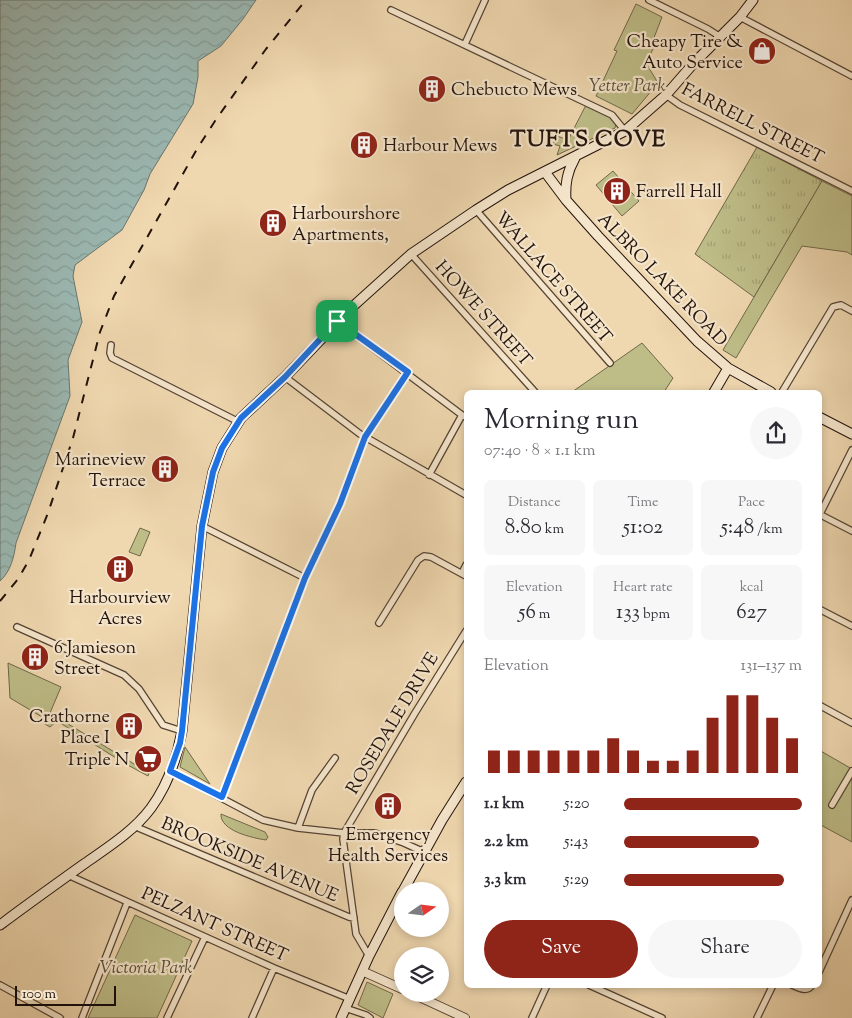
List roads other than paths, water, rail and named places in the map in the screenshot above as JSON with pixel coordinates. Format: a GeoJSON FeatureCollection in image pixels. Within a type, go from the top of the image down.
{"type":"FeatureCollection","features":[{"type":"Feature","properties":{"kind":"main road"},"geometry":{"type":"LineString","coordinates":[[0,924],[134,826],[150,809],[170,771],[180,743],[182,731],[202,526],[213,472],[222,448],[239,422],[263,396],[285,377],[337,321],[411,254],[508,190],[575,158],[625,131],[666,95],[740,17],[753,0]]}},
{"type":"Feature","properties":{"kind":"main road"},"geometry":{"type":"LineString","coordinates":[[566,200],[565,187],[568,170],[575,158]]}},
{"type":"Feature","properties":{"kind":"main road","name":"ALBRO LAKE ROAD"},"geometry":{"type":"LineString","coordinates":[[545,172],[566,200],[697,341],[728,368],[766,390]]}},
{"type":"Feature","properties":{"kind":"main road"},"geometry":{"type":"LineString","coordinates":[[715,390],[728,368]]}},
{"type":"Feature","properties":{"kind":"main road"},"geometry":{"type":"LineString","coordinates":[[822,419],[852,434]]}},
{"type":"Feature","properties":{"kind":"main road"},"geometry":{"type":"LineString","coordinates":[[408,882],[442,820],[464,785]]}},
{"type":"Feature","properties":{"kind":"main road"},"geometry":{"type":"LineString","coordinates":[[341,1018],[369,956],[394,909]]}},
{"type":"Feature","properties":{"kind":"street"},"geometry":{"type":"LineString","coordinates":[[465,44],[485,0]]}},
{"type":"Feature","properties":{"kind":"street"},"geometry":{"type":"LineString","coordinates":[[649,0],[720,36]]}},
{"type":"Feature","properties":{"kind":"street"},"geometry":{"type":"LineString","coordinates":[[391,10],[612,114],[625,131]]}},
{"type":"Feature","properties":{"kind":"street"},"geometry":{"type":"LineString","coordinates":[[740,17],[852,76]]}},
{"type":"Feature","properties":{"kind":"street","name":"FARRELL STREET"},"geometry":{"type":"LineString","coordinates":[[666,95],[680,105],[852,191]]}},
{"type":"Feature","properties":{"kind":"street","name":"WALLACE STREET"},"geometry":{"type":"LineString","coordinates":[[476,210],[610,364]]}},
{"type":"Feature","properties":{"kind":"street","name":"HOWE STREET"},"geometry":{"type":"LineString","coordinates":[[411,254],[533,390]]}},
{"type":"Feature","properties":{"kind":"street"},"geometry":{"type":"LineString","coordinates":[[783,390],[834,307],[841,305],[852,311]]}},
{"type":"Feature","properties":{"kind":"street"},"geometry":{"type":"LineString","coordinates":[[337,321],[408,372],[464,416],[429,475]]}},
{"type":"Feature","properties":{"kind":"street"},"geometry":{"type":"LineString","coordinates":[[111,345],[110,353],[112,358],[239,422]]}},
{"type":"Feature","properties":{"kind":"street"},"geometry":{"type":"LineString","coordinates":[[222,797],[305,578],[340,504],[365,437],[408,372]]}},
{"type":"Feature","properties":{"kind":"street"},"geometry":{"type":"LineString","coordinates":[[285,377],[365,437],[464,494]]}},
{"type":"Feature","properties":{"kind":"street"},"geometry":{"type":"LineString","coordinates":[[822,508],[852,450]]}},
{"type":"Feature","properties":{"kind":"street"},"geometry":{"type":"LineString","coordinates":[[822,516],[852,531]]}},
{"type":"Feature","properties":{"kind":"street"},"geometry":{"type":"LineString","coordinates":[[202,526],[305,578]]}},
{"type":"Feature","properties":{"kind":"street"},"geometry":{"type":"LineString","coordinates":[[379,624],[418,560],[424,556],[431,557],[464,575]]}},
{"type":"Feature","properties":{"kind":"street"},"geometry":{"type":"LineString","coordinates":[[822,611],[852,626]]}},
{"type":"Feature","properties":{"kind":"street"},"geometry":{"type":"LineString","coordinates":[[17,627],[124,674],[140,689],[163,725],[182,731]]}},
{"type":"Feature","properties":{"kind":"street","name":"ROSEDALE DRIVE"},"geometry":{"type":"LineString","coordinates":[[344,832],[464,634]]}},
{"type":"Feature","properties":{"kind":"street"},"geometry":{"type":"LineString","coordinates":[[822,707],[852,723]]}},
{"type":"Feature","properties":{"kind":"street"},"geometry":{"type":"LineString","coordinates":[[298,828],[312,790],[335,758]]}},
{"type":"Feature","properties":{"kind":"street"},"geometry":{"type":"LineString","coordinates":[[170,771],[263,820],[298,828],[376,833],[404,842],[424,852]]}},
{"type":"Feature","properties":{"kind":"street"},"geometry":{"type":"LineString","coordinates":[[832,805],[852,771]]}},
{"type":"Feature","properties":{"kind":"street","name":"BROOKSIDE AVENUE"},"geometry":{"type":"LineString","coordinates":[[134,826],[354,918]]}},
{"type":"Feature","properties":{"kind":"street"},"geometry":{"type":"LineString","coordinates":[[344,832],[343,839],[356,934],[369,956]]}},
{"type":"Feature","properties":{"kind":"street","name":"PELZANT STREET"},"geometry":{"type":"LineString","coordinates":[[68,875],[274,968],[350,999]]}},
{"type":"Feature","properties":{"kind":"street"},"geometry":{"type":"LineString","coordinates":[[822,965],[852,900]]}},
{"type":"Feature","properties":{"kind":"street"},"geometry":{"type":"LineString","coordinates":[[82,1018],[128,902]]}},
{"type":"Feature","properties":{"kind":"street"},"geometry":{"type":"LineString","coordinates":[[167,1018],[205,937]]}},
{"type":"Feature","properties":{"kind":"street"},"geometry":{"type":"LineString","coordinates":[[252,1018],[274,968]]}},
{"type":"Feature","properties":{"kind":"street"},"geometry":{"type":"LineString","coordinates":[[362,971],[394,985]]}},
{"type":"Feature","properties":{"kind":"street"},"geometry":{"type":"LineString","coordinates":[[0,985],[60,1018]]}},
{"type":"Feature","properties":{"kind":"street"},"geometry":{"type":"LineString","coordinates":[[532,1018],[546,988]]}},
{"type":"Feature","properties":{"kind":"street"},"geometry":{"type":"LineString","coordinates":[[597,988],[662,1018]]}},
{"type":"Feature","properties":{"kind":"street"},"geometry":{"type":"LineString","coordinates":[[757,1018],[772,988]]}},
{"type":"Feature","properties":{"kind":"street"},"geometry":{"type":"LineString","coordinates":[[430,1002],[465,1018]]}},
{"type":"Feature","properties":{"kind":"street"},"geometry":{"type":"LineString","coordinates":[[345,1008],[370,1018]]}},
{"type":"Feature","properties":{"kind":"water"},"geometry":{"type":"Polygon","coordinates":[[[0,0],[256,0],[221,46],[198,61],[198,77],[193,104],[150,174],[144,190],[122,230],[75,265],[73,276],[82,322],[68,360],[70,396],[16,543],[11,564],[7,573],[0,581],[0,0]]]}},
{"type":"Feature","properties":{"kind":"railway"},"geometry":{"type":"LineString","coordinates":[[0,601],[18,579],[29,560],[48,513],[73,438],[100,332],[114,296],[197,149],[215,121],[266,49],[306,0]]}},
{"type":"Feature","properties":{"kind":"place","name":"Cheapy Tire & Auto Service"},"geometry":{"type":"Point","coordinates":[762,51]}},
{"type":"Feature","properties":{"kind":"place","name":"Chebucto Mews"},"geometry":{"type":"Point","coordinates":[432,89]}},
{"type":"Feature","properties":{"kind":"place","name":"Harbour Mews"},"geometry":{"type":"Point","coordinates":[364,145]}},
{"type":"Feature","properties":{"kind":"place","name":"Farrell Hall"},"geometry":{"type":"Point","coordinates":[617,191]}},
{"type":"Feature","properties":{"kind":"place","name":"Harbourshore Apartments,"},"geometry":{"type":"Point","coordinates":[273,223]}},
{"type":"Feature","properties":{"kind":"place","name":"Marineview Terrace"},"geometry":{"type":"Point","coordinates":[165,469]}},
{"type":"Feature","properties":{"kind":"place","name":"Harbourview Acres"},"geometry":{"type":"Point","coordinates":[120,569]}},
{"type":"Feature","properties":{"kind":"place","name":"6 Jamieson Street"},"geometry":{"type":"Point","coordinates":[35,657]}},
{"type":"Feature","properties":{"kind":"place","name":"Crathorne Place I"},"geometry":{"type":"Point","coordinates":[129,726]}},
{"type":"Feature","properties":{"kind":"place","name":"Triple N"},"geometry":{"type":"Point","coordinates":[148,759]}},
{"type":"Feature","properties":{"kind":"place","name":"Emergency Health Services"},"geometry":{"type":"Point","coordinates":[388,806]}},
{"type":"Feature","properties":{"kind":"district","name":"TUFTS COVE"},"geometry":{"type":"Point","coordinates":[588,138]}},
{"type":"Feature","properties":{"kind":"park label","name":"Yetter Park"},"geometry":{"type":"Point","coordinates":[627,85]}},
{"type":"Feature","properties":{"kind":"park label","name":"Victoria Park"},"geometry":{"type":"Point","coordinates":[146,967]}}]}
